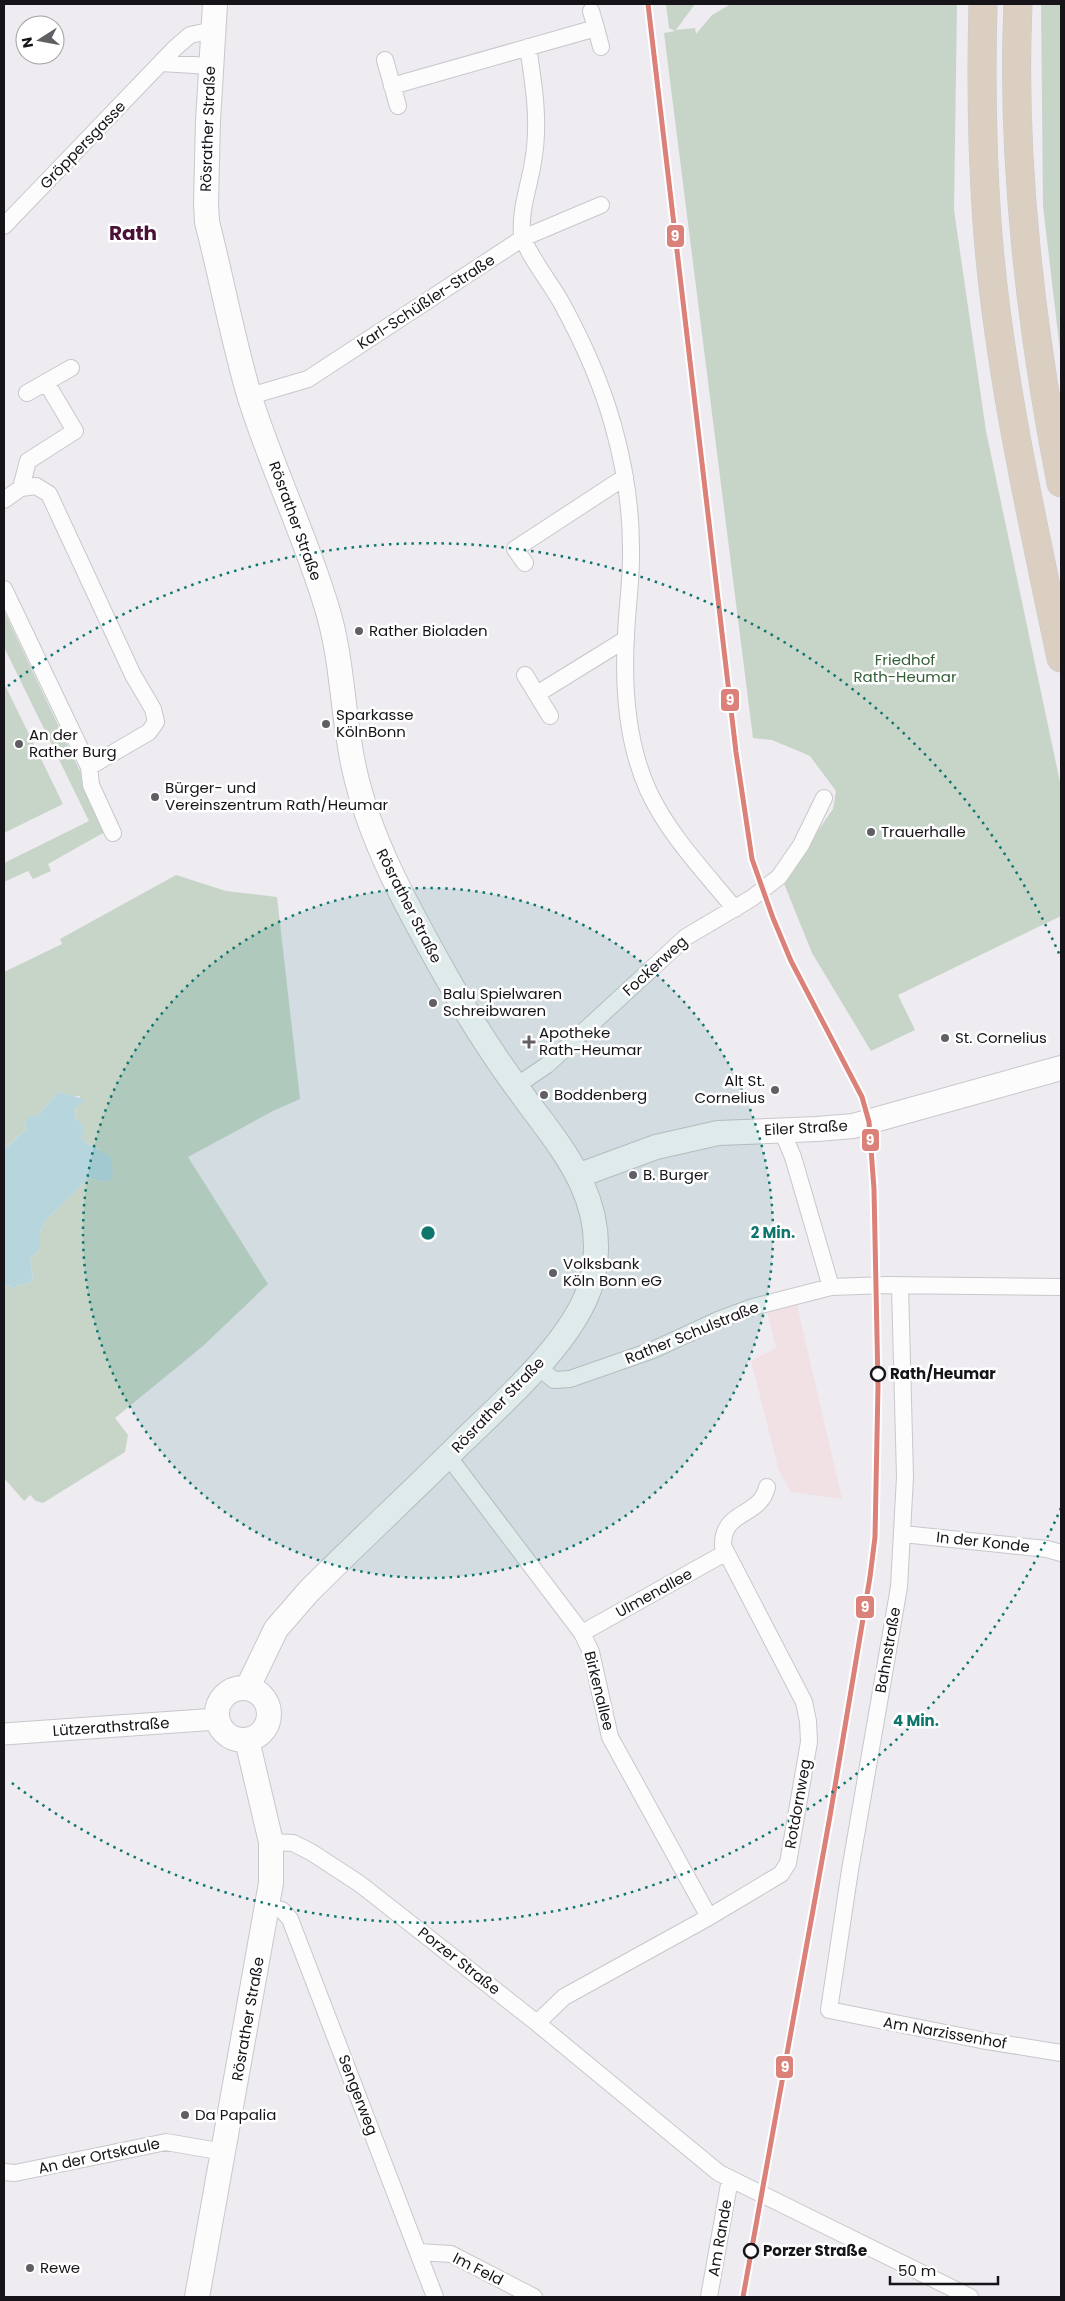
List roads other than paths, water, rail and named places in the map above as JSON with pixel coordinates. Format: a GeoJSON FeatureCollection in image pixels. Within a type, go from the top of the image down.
{"type":"FeatureCollection","features":[{"type":"Feature","properties":{"kind":"highway"},"geometry":{"type":"LineString","coordinates":[[983,4],[983,142],[987,224],[998,319],[1014,432],[1061,658]]}},
{"type":"Feature","properties":{"kind":"highway"},"geometry":{"type":"LineString","coordinates":[[1018,4],[1017,58],[1023,199],[1034,312],[1050,425],[1061,483]]}},
{"type":"Feature","properties":{"kind":"main road","name":"Rösrather Straße"},"geometry":{"type":"LineString","coordinates":[[215,4],[210,66],[207,222],[250,396],[326,605],[338,651],[353,766],[364,810],[379,849],[447,978],[516,1086],[580,1174],[596,1238],[594,1273],[590,1288],[573,1321],[538,1367],[309,1591],[276,1629],[248,1688]]}},
{"type":"Feature","properties":{"kind":"main road","name":"Eiler Straße"},"geometry":{"type":"LineString","coordinates":[[580,1174],[656,1147],[718,1132],[782,1131],[853,1126],[1061,1068]]}},
{"type":"Feature","properties":{"kind":"main road"},"geometry":{"type":"LineString","coordinates":[[248,1688],[262,1695],[270,1710],[267,1726],[256,1738],[239,1740],[225,1733],[217,1719],[220,1702],[224,1695],[231,1690],[248,1688]]}},
{"type":"Feature","properties":{"kind":"main road","name":"Rösrather Straße"},"geometry":{"type":"LineString","coordinates":[[197,2297],[273,1866],[271,1842],[260,1786],[247,1740]]}},
{"type":"Feature","properties":{"kind":"street"},"geometry":{"type":"LineString","coordinates":[[590,10],[601,47]]}},
{"type":"Feature","properties":{"kind":"street"},"geometry":{"type":"LineString","coordinates":[[392,86],[596,28]]}},
{"type":"Feature","properties":{"kind":"street","name":"Gröppersgasse"},"geometry":{"type":"LineString","coordinates":[[4,226],[190,35],[213,30]]}},
{"type":"Feature","properties":{"kind":"street"},"geometry":{"type":"LineString","coordinates":[[528,47],[536,96],[536,129],[533,161],[522,212],[522,238],[560,300],[592,361],[613,424],[625,477],[632,548],[626,639],[628,715],[636,754],[648,790],[678,839],[735,909]]}},
{"type":"Feature","properties":{"kind":"street"},"geometry":{"type":"LineString","coordinates":[[385,60],[398,106]]}},
{"type":"Feature","properties":{"kind":"street"},"geometry":{"type":"LineString","coordinates":[[161,63],[210,66]]}},
{"type":"Feature","properties":{"kind":"street","name":"Karl-Schüßler-Straße"},"geometry":{"type":"LineString","coordinates":[[250,396],[308,379],[522,238],[601,205]]}},
{"type":"Feature","properties":{"kind":"street"},"geometry":{"type":"LineString","coordinates":[[27,393],[71,368]]}},
{"type":"Feature","properties":{"kind":"street"},"geometry":{"type":"LineString","coordinates":[[21,488],[28,461],[74,431],[46,382]]}},
{"type":"Feature","properties":{"kind":"street"},"geometry":{"type":"LineString","coordinates":[[525,563],[515,549],[625,477]]}},
{"type":"Feature","properties":{"kind":"street"},"geometry":{"type":"LineString","coordinates":[[4,500],[21,488],[36,486],[49,494],[133,675],[153,709],[156,722],[149,732],[100,763],[89,767]]}},
{"type":"Feature","properties":{"kind":"street"},"geometry":{"type":"LineString","coordinates":[[4,588],[89,767],[91,785],[113,832]]}},
{"type":"Feature","properties":{"kind":"street"},"geometry":{"type":"LineString","coordinates":[[537,694],[626,639]]}},
{"type":"Feature","properties":{"kind":"street"},"geometry":{"type":"LineString","coordinates":[[524,675],[550,716]]}},
{"type":"Feature","properties":{"kind":"street","name":"Fockerweg"},"geometry":{"type":"LineString","coordinates":[[516,1086],[547,1065],[686,937],[735,909],[779,877],[801,846],[824,798]]}},
{"type":"Feature","properties":{"kind":"street"},"geometry":{"type":"LineString","coordinates":[[782,1131],[793,1157],[831,1287]]}},
{"type":"Feature","properties":{"kind":"street","name":"Bahnstraße"},"geometry":{"type":"LineString","coordinates":[[829,2010],[850,1870],[899,1586],[905,1477],[900,1286]]}},
{"type":"Feature","properties":{"kind":"street","name":"Rather Schulstraße"},"geometry":{"type":"LineString","coordinates":[[538,1367],[554,1380],[570,1379],[653,1350],[753,1306],[831,1287],[1061,1287]]}},
{"type":"Feature","properties":{"kind":"street","name":"Birkenallee"},"geometry":{"type":"LineString","coordinates":[[448,1456],[582,1633],[591,1652],[610,1736],[709,1917]]}},
{"type":"Feature","properties":{"kind":"street","name":"Rotdornweg"},"geometry":{"type":"LineString","coordinates":[[538,2023],[564,1997],[709,1917],[781,1874],[788,1863],[810,1742],[804,1702],[725,1553],[723,1536],[725,1528],[731,1521],[759,1504],[764,1497],[767,1487]]}},
{"type":"Feature","properties":{"kind":"street","name":"In der Konde"},"geometry":{"type":"LineString","coordinates":[[903,1534],[1047,1549],[1061,1553]]}},
{"type":"Feature","properties":{"kind":"street","name":"Ulmenallee"},"geometry":{"type":"LineString","coordinates":[[582,1633],[725,1553]]}},
{"type":"Feature","properties":{"kind":"street","name":"Lützerathstraße"},"geometry":{"type":"LineString","coordinates":[[4,1734],[217,1719]]}},
{"type":"Feature","properties":{"kind":"street","name":"Porzer Straße"},"geometry":{"type":"LineString","coordinates":[[271,1842],[293,1843],[311,1852],[354,1880],[538,2023],[719,2173],[970,2297]]}},
{"type":"Feature","properties":{"kind":"street","name":"Sengerweg"},"geometry":{"type":"LineString","coordinates":[[267,1907],[282,1910],[290,1919],[435,2297]]}},
{"type":"Feature","properties":{"kind":"street","name":"Am Narzissenhof"},"geometry":{"type":"LineString","coordinates":[[829,2010],[981,2040],[1061,2053]]}},
{"type":"Feature","properties":{"kind":"street","name":"An der Ortskaule"},"geometry":{"type":"LineString","coordinates":[[4,2172],[15,2173],[166,2142],[224,2152]]}},
{"type":"Feature","properties":{"kind":"street","name":"Am Rande"},"geometry":{"type":"LineString","coordinates":[[709,2297],[730,2178]]}},
{"type":"Feature","properties":{"kind":"street","name":"Im Feld"},"geometry":{"type":"LineString","coordinates":[[419,2252],[451,2254],[534,2297]]}},
{"type":"Feature","properties":{"kind":"water"},"geometry":{"type":"Polygon","coordinates":[[[59,1092],[83,1099],[83,1102],[76,1107],[75,1113],[77,1120],[84,1126],[82,1140],[111,1157],[113,1178],[106,1182],[89,1178],[47,1219],[40,1231],[40,1249],[30,1259],[33,1277],[30,1283],[18,1285],[14,1289],[10,1285],[4,1287],[4,1148],[27,1130],[24,1121],[28,1117],[37,1116],[59,1092]]]}},
{"type":"Feature","properties":{"kind":"place","name":"Rather Bioladen"},"geometry":{"type":"Point","coordinates":[359,631]}},
{"type":"Feature","properties":{"kind":"place","name":"Sparkasse KölnBonn"},"geometry":{"type":"Point","coordinates":[326,724]}},
{"type":"Feature","properties":{"kind":"place","name":"An der Rather Burg"},"geometry":{"type":"Point","coordinates":[19,744]}},
{"type":"Feature","properties":{"kind":"place","name":"Bürger- und Vereinszentrum Rath/Heumar"},"geometry":{"type":"Point","coordinates":[155,797]}},
{"type":"Feature","properties":{"kind":"place","name":"Trauerhalle"},"geometry":{"type":"Point","coordinates":[871,832]}},
{"type":"Feature","properties":{"kind":"place","name":"Balu Spielwaren Schreibwaren"},"geometry":{"type":"Point","coordinates":[433,1003]}},
{"type":"Feature","properties":{"kind":"place","name":"St. Cornelius"},"geometry":{"type":"Point","coordinates":[945,1038]}},
{"type":"Feature","properties":{"kind":"place","name":"Apotheke Rath-Heumar"},"geometry":{"type":"Point","coordinates":[529,1042]}},
{"type":"Feature","properties":{"kind":"place","name":"Alt St. Cornelius"},"geometry":{"type":"Point","coordinates":[775,1090]}},
{"type":"Feature","properties":{"kind":"place","name":"Boddenberg"},"geometry":{"type":"Point","coordinates":[544,1095]}},
{"type":"Feature","properties":{"kind":"place","name":"B. Burger"},"geometry":{"type":"Point","coordinates":[633,1175]}},
{"type":"Feature","properties":{"kind":"place","name":"Volksbank Köln Bonn eG"},"geometry":{"type":"Point","coordinates":[553,1273]}},
{"type":"Feature","properties":{"kind":"place","name":"Rath/Heumar"},"geometry":{"type":"Point","coordinates":[878,1374]}},
{"type":"Feature","properties":{"kind":"place","name":"Da Papalia"},"geometry":{"type":"Point","coordinates":[185,2115]}},
{"type":"Feature","properties":{"kind":"place","name":"Porzer Straße"},"geometry":{"type":"Point","coordinates":[751,2251]}},
{"type":"Feature","properties":{"kind":"place","name":"Rewe"},"geometry":{"type":"Point","coordinates":[30,2268]}},
{"type":"Feature","properties":{"kind":"district","name":"Rath"},"geometry":{"type":"Point","coordinates":[133,233]}},
{"type":"Feature","properties":{"kind":"park label","name":"Friedhof Rath-Heumar"},"geometry":{"type":"Point","coordinates":[905,668]}}]}
